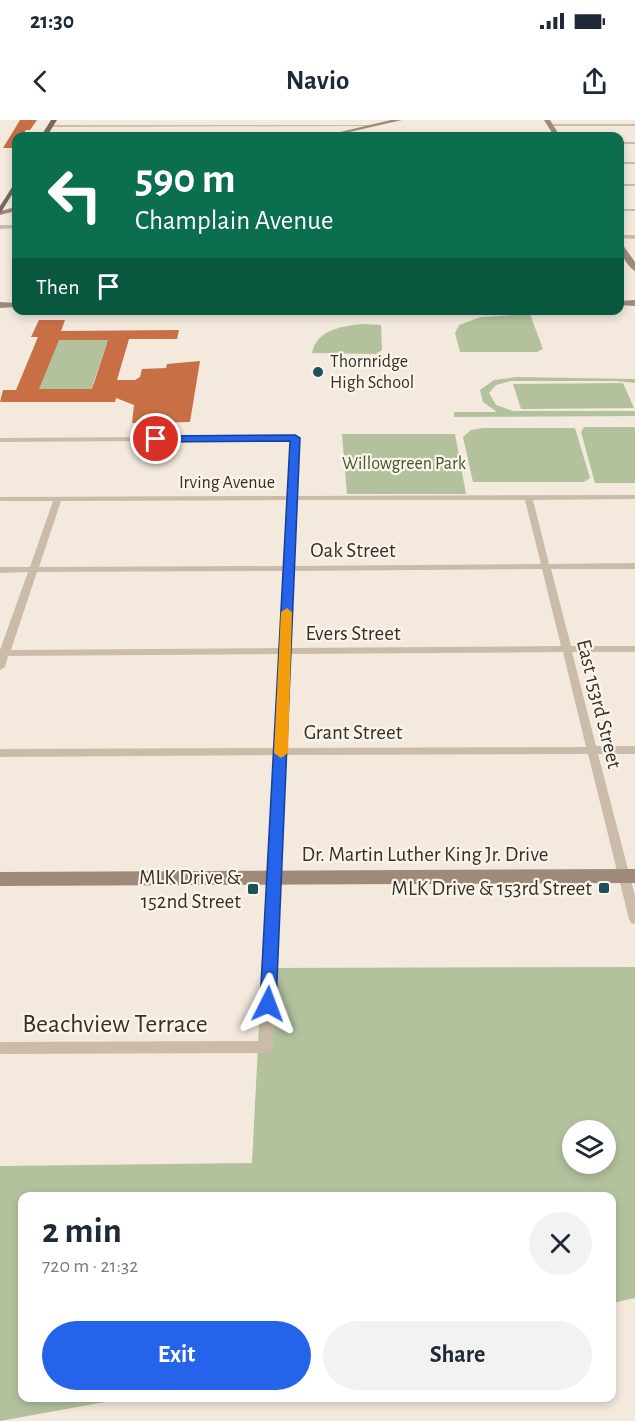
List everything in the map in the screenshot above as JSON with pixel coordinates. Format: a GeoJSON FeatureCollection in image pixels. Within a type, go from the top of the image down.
{"type":"FeatureCollection","features":[{"type":"Feature","properties":{"kind":"main road"},"geometry":{"type":"LineString","coordinates":[[0,212],[12,190]]}},
{"type":"Feature","properties":{"kind":"street"},"geometry":{"type":"LineString","coordinates":[[346,132],[399,120]]}},
{"type":"Feature","properties":{"kind":"street"},"geometry":{"type":"LineString","coordinates":[[548,122],[635,125]]}},
{"type":"Feature","properties":{"kind":"street"},"geometry":{"type":"LineString","coordinates":[[52,123],[301,123],[376,126]]}},
{"type":"Feature","properties":{"kind":"street"},"geometry":{"type":"LineString","coordinates":[[624,250],[635,268]]}},
{"type":"Feature","properties":{"kind":"street"},"geometry":{"type":"LineString","coordinates":[[0,440],[295,438],[274,877]]}},
{"type":"Feature","properties":{"kind":"street","name":"East 153rd Street"},"geometry":{"type":"LineString","coordinates":[[528,497],[592,750],[629,876],[635,919]]}},
{"type":"Feature","properties":{"kind":"street","name":"Irving Avenue"},"geometry":{"type":"LineString","coordinates":[[0,499],[635,497]]}},
{"type":"Feature","properties":{"kind":"street"},"geometry":{"type":"LineString","coordinates":[[0,667],[58,499]]}},
{"type":"Feature","properties":{"kind":"street","name":"Oak Street"},"geometry":{"type":"LineString","coordinates":[[0,570],[635,566]]}},
{"type":"Feature","properties":{"kind":"street","name":"Evers Street"},"geometry":{"type":"LineString","coordinates":[[3,653],[635,649]]}},
{"type":"Feature","properties":{"kind":"street","name":"Grant Street"},"geometry":{"type":"LineString","coordinates":[[0,753],[635,750]]}},
{"type":"Feature","properties":{"kind":"street","name":"Dr. Martin Luther King Jr. Drive"},"geometry":{"type":"LineString","coordinates":[[0,879],[629,876]]}},
{"type":"Feature","properties":{"kind":"street","name":"Beachview Terrace"},"geometry":{"type":"LineString","coordinates":[[0,1048],[266,1047],[274,877]]}},
{"type":"Feature","properties":{"kind":"green space"},"geometry":{"type":"Polygon","coordinates":[[[530,315],[543,349],[537,352],[460,352],[455,333],[459,325],[481,317],[530,315]]]}},
{"type":"Feature","properties":{"kind":"green space"},"geometry":{"type":"Polygon","coordinates":[[[362,324],[381,325],[382,350],[376,354],[312,353],[314,345],[324,334],[338,328],[362,324]]]}},
{"type":"Feature","properties":{"kind":"green space"},"geometry":{"type":"Polygon","coordinates":[[[60,337],[114,340],[113,343],[107,343],[93,384],[97,389],[32,389],[60,337]]]}},
{"type":"Feature","properties":{"kind":"green space"},"geometry":{"type":"Polygon","coordinates":[[[517,377],[635,379],[635,383],[511,381],[496,385],[489,393],[496,405],[513,411],[635,411],[635,416],[454,417],[454,412],[497,412],[483,402],[480,390],[494,380],[517,377]]]}},
{"type":"Feature","properties":{"kind":"green space"},"geometry":{"type":"Polygon","coordinates":[[[623,383],[634,408],[521,409],[513,384],[623,383]]]}},
{"type":"Feature","properties":{"kind":"green space"},"geometry":{"type":"Polygon","coordinates":[[[584,427],[635,427],[635,483],[595,483],[581,432],[584,427]]]}},
{"type":"Feature","properties":{"kind":"green space"},"geometry":{"type":"Polygon","coordinates":[[[575,428],[590,478],[584,482],[473,482],[463,437],[471,430],[575,428]]]}},
{"type":"Feature","properties":{"kind":"green space","name":"Willowgreen Park"},"geometry":{"type":"Polygon","coordinates":[[[342,434],[455,434],[466,494],[347,494],[342,434]]]}},
{"type":"Feature","properties":{"kind":"green space"},"geometry":{"type":"Polygon","coordinates":[[[635,967],[635,1298],[616,1302],[616,1192],[18,1192],[18,1402],[105,1402],[0,1421],[0,1166],[252,1163],[262,968],[635,967]]]}},
{"type":"Feature","properties":{"kind":"building"},"geometry":{"type":"Polygon","coordinates":[[[20,120],[37,120],[30,130],[13,132],[20,120]]]}},
{"type":"Feature","properties":{"kind":"building"},"geometry":{"type":"Polygon","coordinates":[[[12,133],[12,148],[3,148],[12,133]]]}},
{"type":"Feature","properties":{"kind":"building"},"geometry":{"type":"Polygon","coordinates":[[[39,320],[65,320],[61,331],[179,330],[177,339],[129,339],[117,380],[135,380],[140,377],[142,369],[166,368],[167,364],[200,361],[190,422],[132,423],[134,405],[116,398],[115,402],[0,402],[3,390],[16,390],[38,337],[31,337],[39,320]],[[59,340],[39,389],[92,389],[108,340],[59,340]]]}},
{"type":"Feature","properties":{"kind":"slow traffic"},"geometry":{"type":"LineString","coordinates":[[281,753],[287,612]]}},
{"type":"Feature","properties":{"kind":"place","name":"Thornridge High School"},"geometry":{"type":"Point","coordinates":[318,372]}},
{"type":"Feature","properties":{"kind":"place","name":"MLK Drive & 153rd Street"},"geometry":{"type":"Point","coordinates":[604,888]}},
{"type":"Feature","properties":{"kind":"place","name":"MLK Drive & 152nd Street"},"geometry":{"type":"Point","coordinates":[253,889]}},
{"type":"Feature","properties":{"kind":"route"},"geometry":{"type":"LineString","coordinates":[[156,439],[295,438],[268,1004]]}}]}
